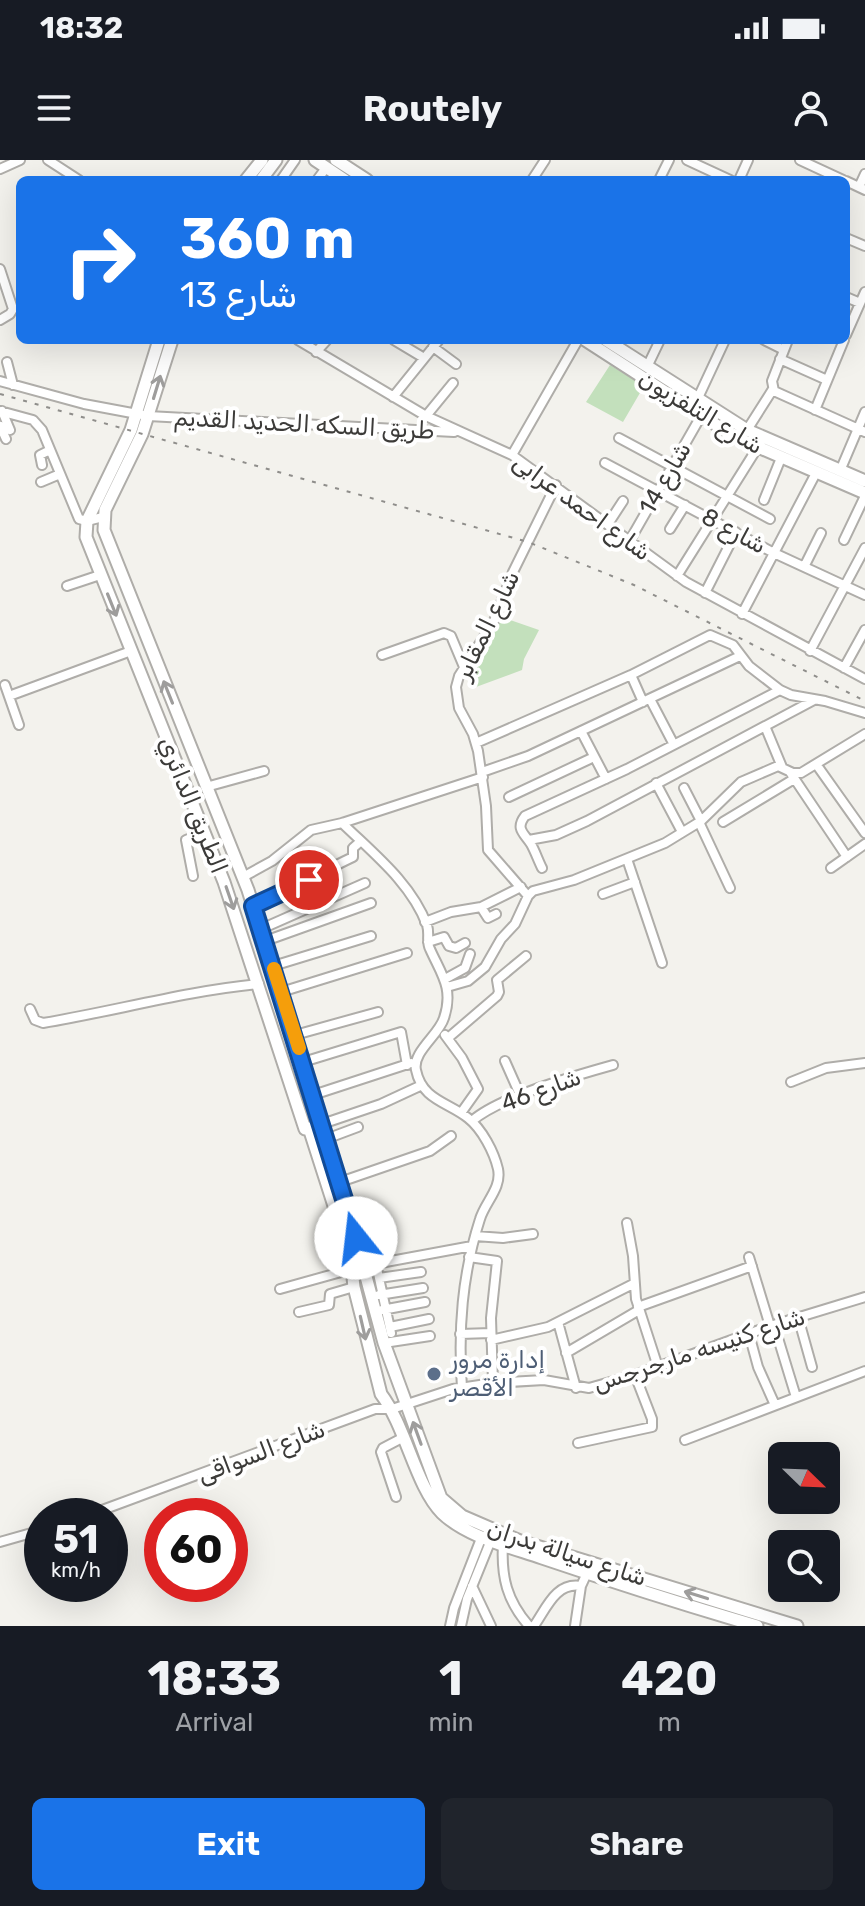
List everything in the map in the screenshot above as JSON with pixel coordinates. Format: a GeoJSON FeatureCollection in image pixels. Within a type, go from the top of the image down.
{"type":"FeatureCollection","features":[{"type":"Feature","properties":{"kind":"main road"},"geometry":{"type":"LineString","coordinates":[[249,176],[262,160]]}},
{"type":"Feature","properties":{"kind":"main road"},"geometry":{"type":"LineString","coordinates":[[315,160],[358,176]]}},
{"type":"Feature","properties":{"kind":"main road"},"geometry":{"type":"LineString","coordinates":[[103,517],[137,432],[158,344]]}},
{"type":"Feature","properties":{"kind":"main road"},"geometry":{"type":"LineString","coordinates":[[142,415],[170,344]]}},
{"type":"Feature","properties":{"kind":"main road","name":"شارع التلفزيون"},"geometry":{"type":"LineString","coordinates":[[591,344],[701,416],[760,443],[865,481]]}},
{"type":"Feature","properties":{"kind":"main road","name":"شارع التلفزيون"},"geometry":{"type":"LineString","coordinates":[[612,344],[697,400],[727,426],[747,430],[781,458],[865,494]]}},
{"type":"Feature","properties":{"kind":"main road"},"geometry":{"type":"LineString","coordinates":[[87,521],[137,432]]}},
{"type":"Feature","properties":{"kind":"main road","name":"الطريق الدائري"},"geometry":{"type":"LineString","coordinates":[[103,517],[106,537],[243,877],[263,935],[364,1266],[354,1287],[381,1394],[392,1409]]}},
{"type":"Feature","properties":{"kind":"main road","name":"الطريق الدائري"},"geometry":{"type":"LineString","coordinates":[[87,521],[86,537],[205,832],[259,984],[305,1129],[309,1128],[377,1295],[406,1403]]}},
{"type":"Feature","properties":{"kind":"main road"},"geometry":{"type":"LineString","coordinates":[[179,768],[196,761]]}},
{"type":"Feature","properties":{"kind":"main road"},"geometry":{"type":"LineString","coordinates":[[276,1036],[294,1033]]}},
{"type":"Feature","properties":{"kind":"main road"},"geometry":{"type":"LineString","coordinates":[[381,1394],[400,1387]]}},
{"type":"Feature","properties":{"kind":"main road","name":"شارع سيالة بدران"},"geometry":{"type":"LineString","coordinates":[[406,1403],[438,1490],[454,1512],[530,1544],[750,1620]]}},
{"type":"Feature","properties":{"kind":"main road","name":"شارع سيالة بدران"},"geometry":{"type":"LineString","coordinates":[[392,1409],[435,1505],[449,1519],[492,1540],[720,1620],[797,1626]]}},
{"type":"Feature","properties":{"kind":"street"},"geometry":{"type":"LineString","coordinates":[[0,169],[20,160]]}},
{"type":"Feature","properties":{"kind":"street"},"geometry":{"type":"LineString","coordinates":[[48,160],[73,176]]}},
{"type":"Feature","properties":{"kind":"street"},"geometry":{"type":"LineString","coordinates":[[687,160],[721,176]]}},
{"type":"Feature","properties":{"kind":"street"},"geometry":{"type":"LineString","coordinates":[[805,161],[835,176]]}},
{"type":"Feature","properties":{"kind":"street"},"geometry":{"type":"LineString","coordinates":[[862,189],[865,174]]}},
{"type":"Feature","properties":{"kind":"street"},"geometry":{"type":"LineString","coordinates":[[0,269],[13,309],[10,314],[1,316]]}},
{"type":"Feature","properties":{"kind":"street"},"geometry":{"type":"LineString","coordinates":[[850,326],[865,292]]}},
{"type":"Feature","properties":{"kind":"street"},"geometry":{"type":"LineString","coordinates":[[850,299],[860,303]]}},
{"type":"Feature","properties":{"kind":"street","name":"شارع احمد عرابى"},"geometry":{"type":"LineString","coordinates":[[304,344],[426,416],[512,455],[677,576],[865,679]]}},
{"type":"Feature","properties":{"kind":"street"},"geometry":{"type":"LineString","coordinates":[[316,352],[323,344]]}},
{"type":"Feature","properties":{"kind":"street"},"geometry":{"type":"LineString","coordinates":[[401,344],[424,358]]}},
{"type":"Feature","properties":{"kind":"street"},"geometry":{"type":"LineString","coordinates":[[393,397],[434,344]]}},
{"type":"Feature","properties":{"kind":"street"},"geometry":{"type":"LineString","coordinates":[[438,344],[456,364]]}},
{"type":"Feature","properties":{"kind":"street"},"geometry":{"type":"LineString","coordinates":[[512,455],[576,344]]}},
{"type":"Feature","properties":{"kind":"street"},"geometry":{"type":"LineString","coordinates":[[647,367],[658,344]]}},
{"type":"Feature","properties":{"kind":"street"},"geometry":{"type":"LineString","coordinates":[[697,400],[723,344]]}},
{"type":"Feature","properties":{"kind":"street"},"geometry":{"type":"LineString","coordinates":[[769,344],[827,380]]}},
{"type":"Feature","properties":{"kind":"street"},"geometry":{"type":"LineString","coordinates":[[747,430],[773,389],[772,381],[786,344]]}},
{"type":"Feature","properties":{"kind":"street"},"geometry":{"type":"LineString","coordinates":[[815,410],[842,344]]}},
{"type":"Feature","properties":{"kind":"street"},"geometry":{"type":"LineString","coordinates":[[7,362],[13,385]]}},
{"type":"Feature","properties":{"kind":"street","name":"طريق السكه الحديد القديم"},"geometry":{"type":"LineString","coordinates":[[0,381],[142,415],[459,432]]}},
{"type":"Feature","properties":{"kind":"street"},"geometry":{"type":"LineString","coordinates":[[426,416],[453,383]]}},
{"type":"Feature","properties":{"kind":"street"},"geometry":{"type":"LineString","coordinates":[[773,389],[862,430]]}},
{"type":"Feature","properties":{"kind":"street"},"geometry":{"type":"LineString","coordinates":[[1,411],[10,430]]}},
{"type":"Feature","properties":{"kind":"street","name":"الطريق الدائري"},"geometry":{"type":"LineString","coordinates":[[1,411],[33,420],[42,430],[76,516],[87,521]]}},
{"type":"Feature","properties":{"kind":"street"},"geometry":{"type":"LineString","coordinates":[[840,471],[862,430],[865,412]]}},
{"type":"Feature","properties":{"kind":"street","name":"شارع 14"},"geometry":{"type":"LineString","coordinates":[[630,540],[701,416]]}},
{"type":"Feature","properties":{"kind":"street"},"geometry":{"type":"LineString","coordinates":[[0,426],[6,439]]}},
{"type":"Feature","properties":{"kind":"street"},"geometry":{"type":"LineString","coordinates":[[619,438],[770,519]]}},
{"type":"Feature","properties":{"kind":"street"},"geometry":{"type":"LineString","coordinates":[[677,576],[760,443]]}},
{"type":"Feature","properties":{"kind":"street"},"geometry":{"type":"LineString","coordinates":[[42,465],[40,455],[50,450]]}},
{"type":"Feature","properties":{"kind":"street"},"geometry":{"type":"LineString","coordinates":[[764,500],[781,458]]}},
{"type":"Feature","properties":{"kind":"street","name":"شارع 8"},"geometry":{"type":"LineString","coordinates":[[605,463],[774,553],[865,595]]}},
{"type":"Feature","properties":{"kind":"street"},"geometry":{"type":"LineString","coordinates":[[742,614],[816,473]]}},
{"type":"Feature","properties":{"kind":"street"},"geometry":{"type":"LineString","coordinates":[[41,482],[60,474]]}},
{"type":"Feature","properties":{"kind":"street","name":"شارع المقابر"},"geometry":{"type":"LineString","coordinates":[[528,896],[488,850],[476,743],[456,697],[456,687],[464,667],[494,621],[513,572],[556,485]]}},
{"type":"Feature","properties":{"kind":"street"},"geometry":{"type":"LineString","coordinates":[[844,540],[865,494]]}},
{"type":"Feature","properties":{"kind":"street"},"geometry":{"type":"LineString","coordinates":[[608,524],[623,501]]}},
{"type":"Feature","properties":{"kind":"street"},"geometry":{"type":"LineString","coordinates":[[670,529],[685,505]]}},
{"type":"Feature","properties":{"kind":"street"},"geometry":{"type":"LineString","coordinates":[[87,521],[103,517]]}},
{"type":"Feature","properties":{"kind":"street"},"geometry":{"type":"LineString","coordinates":[[705,593],[736,532]]}},
{"type":"Feature","properties":{"kind":"street"},"geometry":{"type":"LineString","coordinates":[[804,567],[821,533]]}},
{"type":"Feature","properties":{"kind":"street"},"geometry":{"type":"LineString","coordinates":[[810,651],[865,548]]}},
{"type":"Feature","properties":{"kind":"street"},"geometry":{"type":"LineString","coordinates":[[67,586],[100,575]]}},
{"type":"Feature","properties":{"kind":"street"},"geometry":{"type":"LineString","coordinates":[[844,668],[865,630]]}},
{"type":"Feature","properties":{"kind":"street"},"geometry":{"type":"LineString","coordinates":[[382,655],[444,633],[451,636],[464,667]]}},
{"type":"Feature","properties":{"kind":"street"},"geometry":{"type":"LineString","coordinates":[[476,743],[631,675],[710,635],[733,645],[740,656],[780,690],[865,713]]}},
{"type":"Feature","properties":{"kind":"street"},"geometry":{"type":"LineString","coordinates":[[9,696],[131,651]]}},
{"type":"Feature","properties":{"kind":"street"},"geometry":{"type":"LineString","coordinates":[[243,877],[272,861],[311,830],[342,823],[482,775],[740,656]]}},
{"type":"Feature","properties":{"kind":"street"},"geometry":{"type":"LineString","coordinates":[[631,675],[673,743]]}},
{"type":"Feature","properties":{"kind":"street"},"geometry":{"type":"LineString","coordinates":[[5,685],[19,725]]}},
{"type":"Feature","properties":{"kind":"street"},"geometry":{"type":"LineString","coordinates":[[542,868],[520,826],[525,816],[606,779],[780,690]]}},
{"type":"Feature","properties":{"kind":"street"},"geometry":{"type":"LineString","coordinates":[[529,840],[572,829],[816,699]]}},
{"type":"Feature","properties":{"kind":"street"},"geometry":{"type":"LineString","coordinates":[[765,726],[789,772],[847,857]]}},
{"type":"Feature","properties":{"kind":"street"},"geometry":{"type":"LineString","coordinates":[[581,731],[606,779]]}},
{"type":"Feature","properties":{"kind":"street"},"geometry":{"type":"LineString","coordinates":[[446,983],[468,981],[485,967],[501,939],[515,924],[528,896],[542,888],[574,880],[627,859],[682,832],[700,822],[741,782],[773,767],[801,773],[865,734]]}},
{"type":"Feature","properties":{"kind":"street"},"geometry":{"type":"LineString","coordinates":[[509,797],[594,757]]}},
{"type":"Feature","properties":{"kind":"street"},"geometry":{"type":"LineString","coordinates":[[816,764],[865,833]]}},
{"type":"Feature","properties":{"kind":"street"},"geometry":{"type":"LineString","coordinates":[[206,787],[264,771]]}},
{"type":"Feature","properties":{"kind":"street"},"geometry":{"type":"LineString","coordinates":[[723,822],[789,772]]}},
{"type":"Feature","properties":{"kind":"street"},"geometry":{"type":"LineString","coordinates":[[656,783],[682,832]]}},
{"type":"Feature","properties":{"kind":"street"},"geometry":{"type":"LineString","coordinates":[[684,788],[730,888]]}},
{"type":"Feature","properties":{"kind":"street"},"geometry":{"type":"LineString","coordinates":[[313,1095],[412,1063],[440,1028],[446,1008],[446,983],[428,942],[429,931],[405,886],[342,823]]}},
{"type":"Feature","properties":{"kind":"street"},"geometry":{"type":"LineString","coordinates":[[193,876],[186,841],[205,832]]}},
{"type":"Feature","properties":{"kind":"street"},"geometry":{"type":"LineString","coordinates":[[253,906],[353,857],[353,848],[361,841]]}},
{"type":"Feature","properties":{"kind":"street"},"geometry":{"type":"LineString","coordinates":[[831,868],[865,844]]}},
{"type":"Feature","properties":{"kind":"street"},"geometry":{"type":"LineString","coordinates":[[627,859],[662,963]]}},
{"type":"Feature","properties":{"kind":"street"},"geometry":{"type":"LineString","coordinates":[[603,894],[635,882]]}},
{"type":"Feature","properties":{"kind":"street"},"geometry":{"type":"LineString","coordinates":[[263,935],[365,883]]}},
{"type":"Feature","properties":{"kind":"street"},"geometry":{"type":"LineString","coordinates":[[425,922],[451,912],[481,907],[521,887]]}},
{"type":"Feature","properties":{"kind":"street"},"geometry":{"type":"LineString","coordinates":[[263,935],[371,903]]}},
{"type":"Feature","properties":{"kind":"street"},"geometry":{"type":"LineString","coordinates":[[481,907],[488,918],[496,914]]}},
{"type":"Feature","properties":{"kind":"street"},"geometry":{"type":"LineString","coordinates":[[273,966],[371,936]]}},
{"type":"Feature","properties":{"kind":"street"},"geometry":{"type":"LineString","coordinates":[[428,942],[444,937],[449,946],[456,948],[465,943]]}},
{"type":"Feature","properties":{"kind":"street"},"geometry":{"type":"LineString","coordinates":[[281,992],[407,953]]}},
{"type":"Feature","properties":{"kind":"street"},"geometry":{"type":"LineString","coordinates":[[446,983],[465,968],[470,954]]}},
{"type":"Feature","properties":{"kind":"street"},"geometry":{"type":"LineString","coordinates":[[448,1038],[497,996],[497,980],[526,956]]}},
{"type":"Feature","properties":{"kind":"street"},"geometry":{"type":"LineString","coordinates":[[30,1009],[35,1020],[43,1023],[125,1009],[194,992],[259,984]]}},
{"type":"Feature","properties":{"kind":"street"},"geometry":{"type":"LineString","coordinates":[[294,1033],[378,1012]]}},
{"type":"Feature","properties":{"kind":"street"},"geometry":{"type":"LineString","coordinates":[[440,1028],[477,1086],[477,1093],[461,1113]]}},
{"type":"Feature","properties":{"kind":"street"},"geometry":{"type":"LineString","coordinates":[[303,1062],[401,1032],[422,1085],[439,1103],[472,1121],[489,1145],[499,1181],[483,1209],[462,1295],[462,1388]]}},
{"type":"Feature","properties":{"kind":"street"},"geometry":{"type":"LineString","coordinates":[[505,1061],[521,1097]]}},
{"type":"Feature","properties":{"kind":"street"},"geometry":{"type":"LineString","coordinates":[[791,1082],[826,1068],[865,1063]]}},
{"type":"Feature","properties":{"kind":"street","name":"شارع 46"},"geometry":{"type":"LineString","coordinates":[[472,1121],[492,1108],[557,1082],[613,1065]]}},
{"type":"Feature","properties":{"kind":"street"},"geometry":{"type":"LineString","coordinates":[[322,1124],[381,1104],[422,1085]]}},
{"type":"Feature","properties":{"kind":"street"},"geometry":{"type":"LineString","coordinates":[[326,1139],[358,1127]]}},
{"type":"Feature","properties":{"kind":"street"},"geometry":{"type":"LineString","coordinates":[[340,1182],[430,1151],[451,1136]]}},
{"type":"Feature","properties":{"kind":"street"},"geometry":{"type":"LineString","coordinates":[[627,1223],[638,1308],[658,1367]]}},
{"type":"Feature","properties":{"kind":"street"},"geometry":{"type":"LineString","coordinates":[[475,1236],[503,1238],[533,1234]]}},
{"type":"Feature","properties":{"kind":"street"},"geometry":{"type":"LineString","coordinates":[[280,1289],[364,1266],[472,1246]]}},
{"type":"Feature","properties":{"kind":"street"},"geometry":{"type":"LineString","coordinates":[[469,1257],[497,1261],[491,1337],[493,1383]]}},
{"type":"Feature","properties":{"kind":"street"},"geometry":{"type":"LineString","coordinates":[[749,1257],[796,1397]]}},
{"type":"Feature","properties":{"kind":"street"},"geometry":{"type":"LineString","coordinates":[[364,1266],[379,1278],[421,1272]]}},
{"type":"Feature","properties":{"kind":"street"},"geometry":{"type":"LineString","coordinates":[[566,1353],[638,1308],[752,1266]]}},
{"type":"Feature","properties":{"kind":"street"},"geometry":{"type":"LineString","coordinates":[[379,1278],[377,1295],[423,1288]]}},
{"type":"Feature","properties":{"kind":"street"},"geometry":{"type":"LineString","coordinates":[[460,1334],[491,1337],[538,1330],[633,1284]]}},
{"type":"Feature","properties":{"kind":"street"},"geometry":{"type":"LineString","coordinates":[[299,1312],[329,1305],[331,1293],[354,1287]]}},
{"type":"Feature","properties":{"kind":"street","name":"شارع كنيسه مارجرجس"},"geometry":{"type":"LineString","coordinates":[[392,1409],[462,1388],[493,1383],[544,1380],[589,1388],[865,1297]]}},
{"type":"Feature","properties":{"kind":"street"},"geometry":{"type":"LineString","coordinates":[[388,1334],[380,1310],[425,1302]]}},
{"type":"Feature","properties":{"kind":"street"},"geometry":{"type":"LineString","coordinates":[[798,1317],[812,1367]]}},
{"type":"Feature","properties":{"kind":"street"},"geometry":{"type":"LineString","coordinates":[[388,1334],[429,1319]]}},
{"type":"Feature","properties":{"kind":"street"},"geometry":{"type":"LineString","coordinates":[[558,1322],[576,1388]]}},
{"type":"Feature","properties":{"kind":"street"},"geometry":{"type":"LineString","coordinates":[[388,1334],[430,1336]]}},
{"type":"Feature","properties":{"kind":"street"},"geometry":{"type":"LineString","coordinates":[[749,1334],[758,1367],[775,1405]]}},
{"type":"Feature","properties":{"kind":"street"},"geometry":{"type":"LineString","coordinates":[[685,1440],[865,1371]]}},
{"type":"Feature","properties":{"kind":"street"},"geometry":{"type":"LineString","coordinates":[[578,1443],[652,1427],[649,1410],[635,1375]]}},
{"type":"Feature","properties":{"kind":"street","name":"شارع السواقى"},"geometry":{"type":"LineString","coordinates":[[128,1500],[375,1409],[392,1409]]}},
{"type":"Feature","properties":{"kind":"street"},"geometry":{"type":"LineString","coordinates":[[396,1497],[381,1452],[404,1437]]}},
{"type":"Feature","properties":{"kind":"street"},"geometry":{"type":"LineString","coordinates":[[0,1542],[24,1535]]}},
{"type":"Feature","properties":{"kind":"street"},"geometry":{"type":"LineString","coordinates":[[461,1626],[472,1586],[492,1540]]}},
{"type":"Feature","properties":{"kind":"street"},"geometry":{"type":"LineString","coordinates":[[450,1626],[454,1608],[492,1540]]}},
{"type":"Feature","properties":{"kind":"street"},"geometry":{"type":"LineString","coordinates":[[492,1540],[507,1593],[531,1626],[553,1601],[557,1591],[572,1584],[581,1586]]}},
{"type":"Feature","properties":{"kind":"street"},"geometry":{"type":"LineString","coordinates":[[575,1626],[581,1586],[587,1573]]}},
{"type":"Feature","properties":{"kind":"street"},"geometry":{"type":"LineString","coordinates":[[472,1586],[491,1626]]}},
{"type":"Feature","properties":{"kind":"green space"},"geometry":{"type":"Polygon","coordinates":[[[610,365],[644,386],[623,422],[586,402],[610,365]]]}},
{"type":"Feature","properties":{"kind":"green space"},"geometry":{"type":"Polygon","coordinates":[[[499,616],[539,630],[524,659],[522,670],[476,687],[469,668],[499,616]]]}},
{"type":"Feature","properties":{"kind":"railway"},"geometry":{"type":"LineString","coordinates":[[0,394],[528,542],[634,585],[865,701]]}},
{"type":"Feature","properties":{"kind":"slow traffic"},"geometry":{"type":"LineString","coordinates":[[274,969],[299,1048]]}},
{"type":"Feature","properties":{"kind":"place","name":"إدارة مرور الأقصر"},"geometry":{"type":"Point","coordinates":[434,1374]}},
{"type":"Feature","properties":{"kind":"route"},"geometry":{"type":"LineString","coordinates":[[309,880],[253,906],[356,1238]]}}]}
